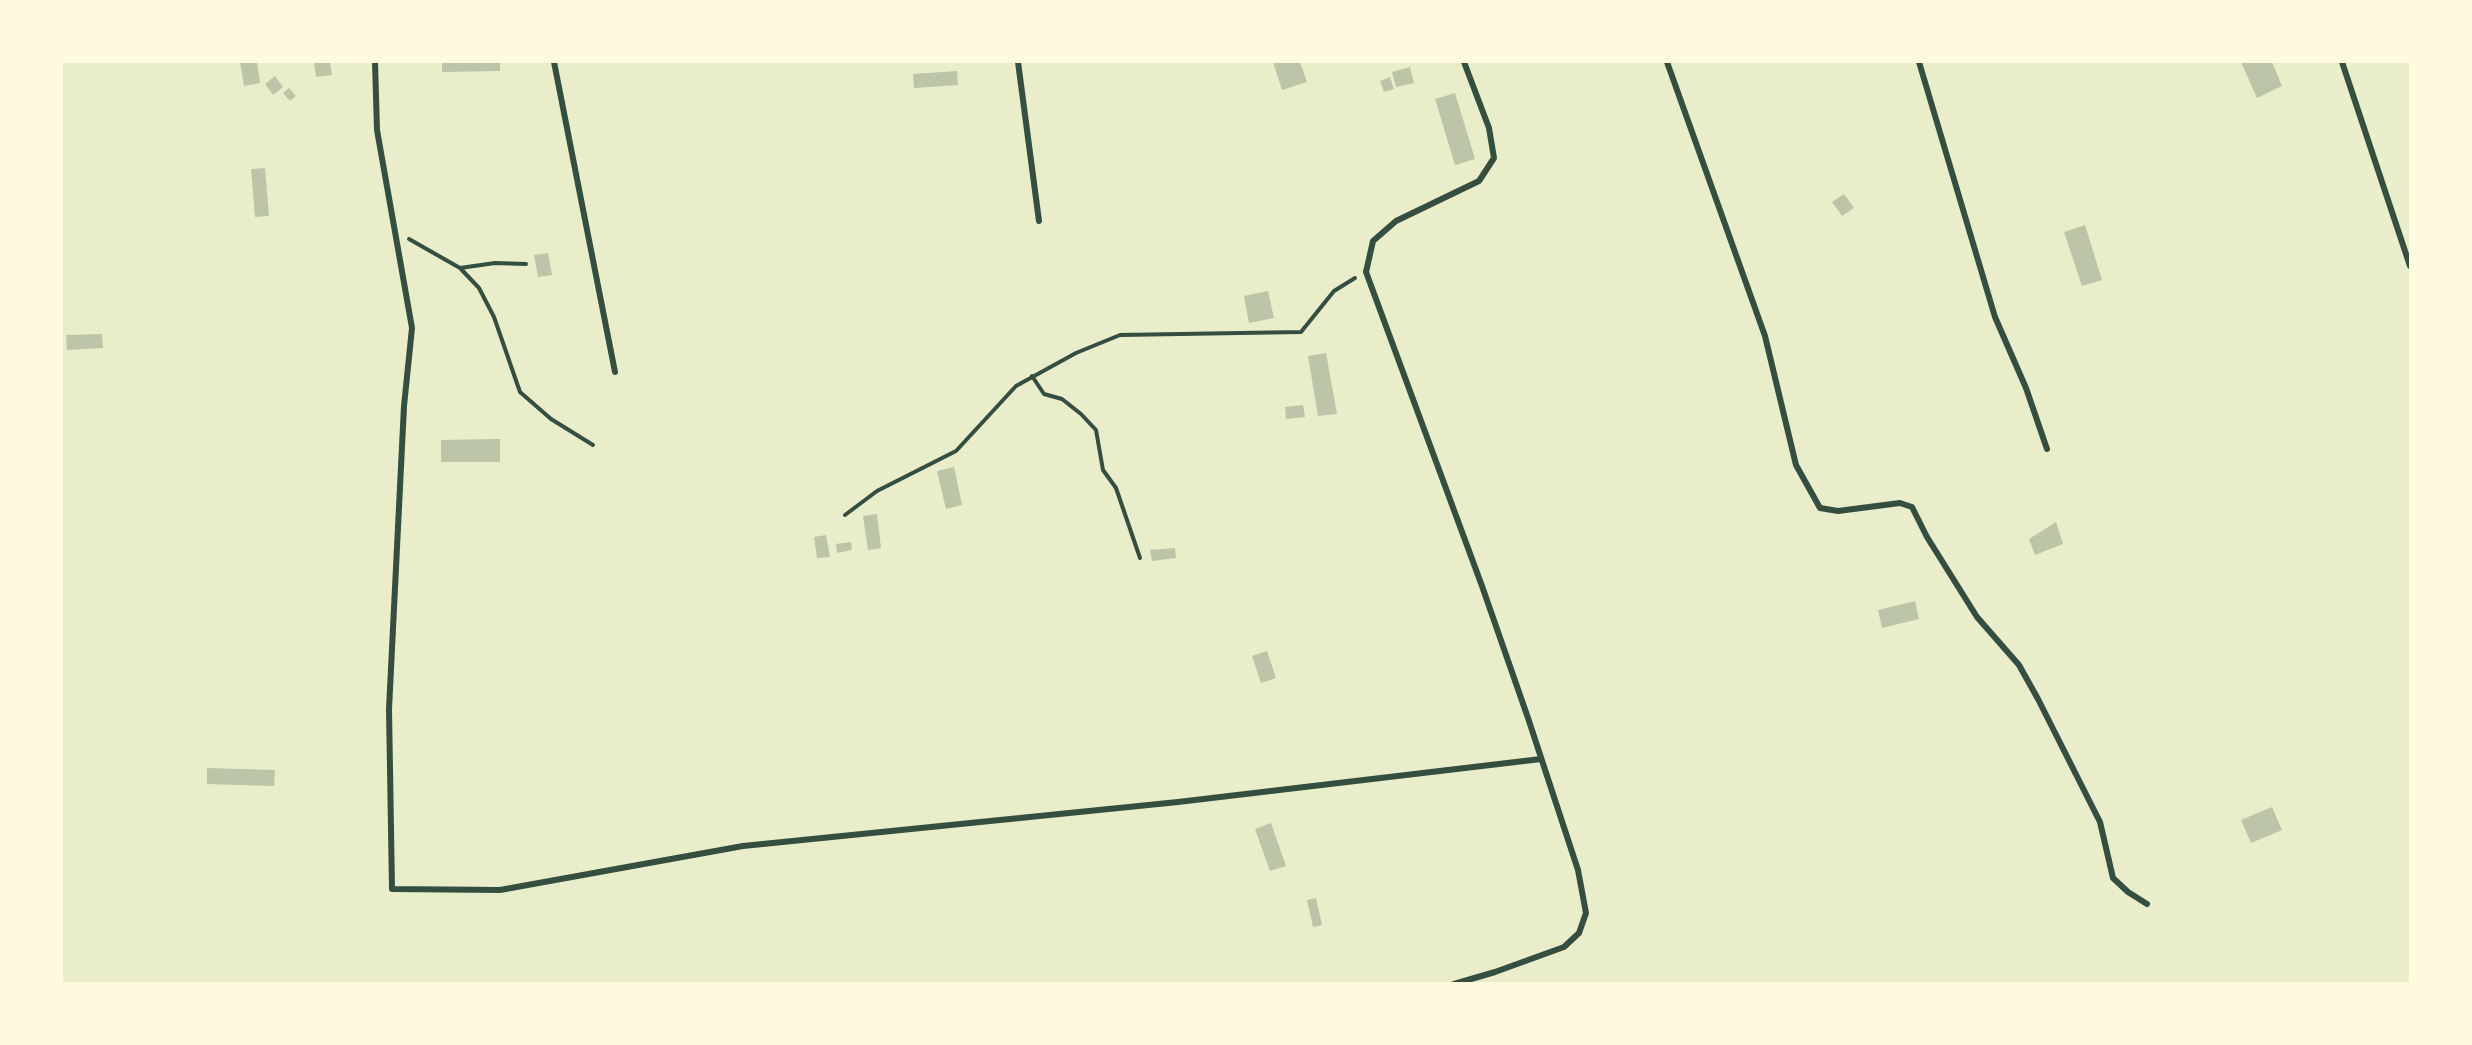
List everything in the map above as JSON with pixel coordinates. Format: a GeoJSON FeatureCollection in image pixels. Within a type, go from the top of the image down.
{"type":"FeatureCollection","features":[{"type":"Feature","properties":{"kind":"street"},"geometry":{"type":"LineString","coordinates":[[375,62],[377,130],[412,328],[404,406],[390,709],[392,890],[500,890],[743,846],[1178,802],[1541,759]]}},
{"type":"Feature","properties":{"kind":"street"},"geometry":{"type":"LineString","coordinates":[[554,62],[615,372]]}},
{"type":"Feature","properties":{"kind":"street"},"geometry":{"type":"LineString","coordinates":[[1018,62],[1039,221]]}},
{"type":"Feature","properties":{"kind":"street"},"geometry":{"type":"LineString","coordinates":[[1454,984],[1564,947],[1580,933],[1583,926],[1585,903],[1578,870],[1482,586],[1366,272],[1373,241],[1396,221],[1479,181],[1494,158],[1489,128],[1464,62]]}},
{"type":"Feature","properties":{"kind":"street"},"geometry":{"type":"LineString","coordinates":[[1667,62],[1765,336],[1796,465],[1820,508],[1838,511],[1900,503],[1912,507],[1927,537],[1977,617],[2019,665],[2038,699],[2100,822],[2113,878],[2128,892],[2147,904]]}},
{"type":"Feature","properties":{"kind":"street"},"geometry":{"type":"LineString","coordinates":[[1918,62],[1995,317],[2026,388],[2047,449]]}},
{"type":"Feature","properties":{"kind":"street"},"geometry":{"type":"LineString","coordinates":[[2342,62],[2410,266]]}},
{"type":"Feature","properties":{"kind":"path"},"geometry":{"type":"LineString","coordinates":[[393,230],[460,268],[479,288],[494,317],[520,392],[551,418],[593,445]]}},
{"type":"Feature","properties":{"kind":"path"},"geometry":{"type":"LineString","coordinates":[[460,268],[495,263],[526,264]]}},
{"type":"Feature","properties":{"kind":"path"},"geometry":{"type":"LineString","coordinates":[[846,515],[877,491],[956,451],[1016,386],[1076,352],[1120,335],[1301,333],[1334,291],[1366,272]]}},
{"type":"Feature","properties":{"kind":"path"},"geometry":{"type":"LineString","coordinates":[[1032,376],[1044,394],[1062,399],[1082,414],[1096,430],[1103,470],[1116,488],[1140,558]]}},
{"type":"Feature","properties":{"kind":"building"},"geometry":{"type":"Polygon","coordinates":[[[240,62],[257,62],[260,83],[244,86],[240,62]]]}},
{"type":"Feature","properties":{"kind":"building"},"geometry":{"type":"Polygon","coordinates":[[[314,62],[330,62],[332,75],[316,77],[314,62]]]}},
{"type":"Feature","properties":{"kind":"building"},"geometry":{"type":"Polygon","coordinates":[[[442,62],[500,62],[500,71],[442,72],[442,62]]]}},
{"type":"Feature","properties":{"kind":"building"},"geometry":{"type":"Polygon","coordinates":[[[1273,62],[1300,62],[1307,82],[1282,90],[1273,62]]]}},
{"type":"Feature","properties":{"kind":"building"},"geometry":{"type":"Polygon","coordinates":[[[2241,62],[2272,62],[2282,86],[2257,98],[2241,62]]]}},
{"type":"Feature","properties":{"kind":"building"},"geometry":{"type":"Polygon","coordinates":[[[1410,67],[1414,83],[1396,87],[1392,72],[1410,67]]]}},
{"type":"Feature","properties":{"kind":"building"},"geometry":{"type":"Polygon","coordinates":[[[957,71],[958,85],[914,88],[913,74],[957,71]]]}},
{"type":"Feature","properties":{"kind":"building"},"geometry":{"type":"Polygon","coordinates":[[[275,76],[283,87],[273,95],[265,84],[275,76]]]}},
{"type":"Feature","properties":{"kind":"building"},"geometry":{"type":"Polygon","coordinates":[[[1390,77],[1394,89],[1384,92],[1380,81],[1390,77]]]}},
{"type":"Feature","properties":{"kind":"building"},"geometry":{"type":"Polygon","coordinates":[[[289,88],[296,96],[290,101],[283,93],[289,88]]]}},
{"type":"Feature","properties":{"kind":"building"},"geometry":{"type":"Polygon","coordinates":[[[1455,93],[1475,159],[1455,165],[1435,99],[1455,93]]]}},
{"type":"Feature","properties":{"kind":"building"},"geometry":{"type":"Polygon","coordinates":[[[265,168],[269,216],[255,217],[251,169],[265,168]]]}},
{"type":"Feature","properties":{"kind":"building"},"geometry":{"type":"Polygon","coordinates":[[[1844,194],[1854,208],[1842,216],[1832,202],[1844,194]]]}},
{"type":"Feature","properties":{"kind":"building"},"geometry":{"type":"Polygon","coordinates":[[[2085,225],[2102,280],[2082,286],[2064,232],[2085,225]]]}},
{"type":"Feature","properties":{"kind":"building"},"geometry":{"type":"Polygon","coordinates":[[[548,253],[552,275],[538,277],[534,255],[548,253]]]}},
{"type":"Feature","properties":{"kind":"building"},"geometry":{"type":"Polygon","coordinates":[[[1268,291],[1274,318],[1249,323],[1244,296],[1268,291]]]}},
{"type":"Feature","properties":{"kind":"building"},"geometry":{"type":"Polygon","coordinates":[[[102,334],[103,348],[67,350],[66,335],[102,334]]]}},
{"type":"Feature","properties":{"kind":"building"},"geometry":{"type":"Polygon","coordinates":[[[1326,353],[1337,414],[1318,416],[1308,356],[1326,353]]]}},
{"type":"Feature","properties":{"kind":"building"},"geometry":{"type":"Polygon","coordinates":[[[1303,405],[1305,417],[1286,419],[1285,407],[1303,405]]]}},
{"type":"Feature","properties":{"kind":"building"},"geometry":{"type":"Polygon","coordinates":[[[500,439],[500,462],[441,462],[441,440],[500,439]]]}},
{"type":"Feature","properties":{"kind":"building"},"geometry":{"type":"Polygon","coordinates":[[[954,467],[962,505],[946,509],[937,471],[954,467]]]}},
{"type":"Feature","properties":{"kind":"building"},"geometry":{"type":"Polygon","coordinates":[[[877,514],[881,548],[868,550],[863,516],[877,514]]]}},
{"type":"Feature","properties":{"kind":"building"},"geometry":{"type":"Polygon","coordinates":[[[2056,522],[2063,544],[2035,555],[2029,539],[2056,522]]]}},
{"type":"Feature","properties":{"kind":"building"},"geometry":{"type":"Polygon","coordinates":[[[826,535],[830,557],[817,558],[814,537],[826,535]]]}},
{"type":"Feature","properties":{"kind":"building"},"geometry":{"type":"Polygon","coordinates":[[[851,542],[852,550],[837,553],[836,544],[851,542]]]}},
{"type":"Feature","properties":{"kind":"building"},"geometry":{"type":"Polygon","coordinates":[[[1175,548],[1176,558],[1152,561],[1150,550],[1175,548]]]}},
{"type":"Feature","properties":{"kind":"building"},"geometry":{"type":"Polygon","coordinates":[[[1915,601],[1919,619],[1882,628],[1878,610],[1915,601]]]}},
{"type":"Feature","properties":{"kind":"building"},"geometry":{"type":"Polygon","coordinates":[[[1267,651],[1276,678],[1261,683],[1252,656],[1267,651]]]}},
{"type":"Feature","properties":{"kind":"building"},"geometry":{"type":"Polygon","coordinates":[[[207,768],[275,770],[274,786],[207,784],[207,768]]]}},
{"type":"Feature","properties":{"kind":"building"},"geometry":{"type":"Polygon","coordinates":[[[2272,807],[2282,830],[2251,843],[2241,820],[2272,807]]]}},
{"type":"Feature","properties":{"kind":"building"},"geometry":{"type":"Polygon","coordinates":[[[1271,823],[1286,866],[1270,871],[1255,829],[1271,823]]]}},
{"type":"Feature","properties":{"kind":"building"},"geometry":{"type":"Polygon","coordinates":[[[1316,898],[1322,925],[1313,927],[1307,900],[1316,898]]]}}]}
